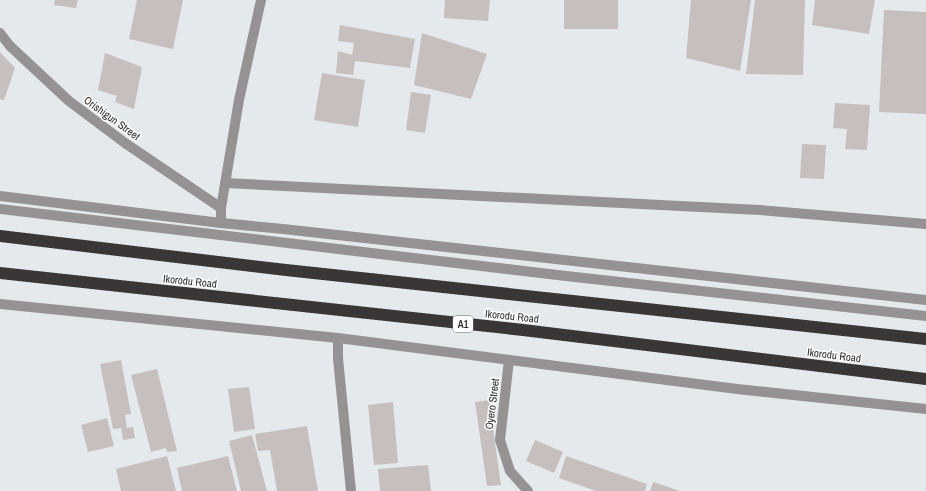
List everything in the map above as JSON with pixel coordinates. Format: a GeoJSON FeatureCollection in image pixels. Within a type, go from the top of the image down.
{"type":"FeatureCollection","features":[{"type":"Feature","properties":{"kind":"highway","name":"Ikorodu Road"},"geometry":{"type":"LineString","coordinates":[[0,236],[286,270],[926,339]]}},
{"type":"Feature","properties":{"kind":"highway","name":"Ikorodu Road"},"geometry":{"type":"LineString","coordinates":[[0,273],[515,329],[926,379]]}},
{"type":"Feature","properties":{"kind":"street"},"geometry":{"type":"LineString","coordinates":[[221,223],[221,208],[239,100],[260,0]]}},
{"type":"Feature","properties":{"kind":"street","name":"Orishigun Street"},"geometry":{"type":"LineString","coordinates":[[0,33],[10,46],[69,101],[125,142],[221,208]]}},
{"type":"Feature","properties":{"kind":"street"},"geometry":{"type":"LineString","coordinates":[[225,183],[760,210],[926,224]]}},
{"type":"Feature","properties":{"kind":"street"},"geometry":{"type":"LineString","coordinates":[[0,196],[221,223],[307,231],[926,300]]}},
{"type":"Feature","properties":{"kind":"street"},"geometry":{"type":"LineString","coordinates":[[0,209],[558,276],[926,316]]}},
{"type":"Feature","properties":{"kind":"street"},"geometry":{"type":"LineString","coordinates":[[0,304],[338,338],[737,389],[926,408]]}},
{"type":"Feature","properties":{"kind":"street"},"geometry":{"type":"LineString","coordinates":[[338,338],[338,358],[351,491]]}},
{"type":"Feature","properties":{"kind":"street","name":"Oyero Street"},"geometry":{"type":"LineString","coordinates":[[509,360],[500,440],[510,472],[528,491]]}},
{"type":"Feature","properties":{"kind":"building"},"geometry":{"type":"Polygon","coordinates":[[[55,0],[78,0],[76,8],[54,5],[55,0]]]}},
{"type":"Feature","properties":{"kind":"building"},"geometry":{"type":"Polygon","coordinates":[[[137,0],[183,0],[173,49],[129,39],[137,0]]]}},
{"type":"Feature","properties":{"kind":"building"},"geometry":{"type":"Polygon","coordinates":[[[445,0],[490,0],[488,21],[444,18],[445,0]]]}},
{"type":"Feature","properties":{"kind":"building"},"geometry":{"type":"Polygon","coordinates":[[[564,0],[618,0],[618,29],[564,29],[564,0]]]}},
{"type":"Feature","properties":{"kind":"building"},"geometry":{"type":"Polygon","coordinates":[[[691,0],[751,0],[740,71],[686,58],[691,0]]]}},
{"type":"Feature","properties":{"kind":"building"},"geometry":{"type":"Polygon","coordinates":[[[755,0],[805,0],[803,75],[746,74],[755,0]]]}},
{"type":"Feature","properties":{"kind":"building"},"geometry":{"type":"Polygon","coordinates":[[[815,0],[875,0],[869,34],[812,25],[815,0]]]}},
{"type":"Feature","properties":{"kind":"building"},"geometry":{"type":"Polygon","coordinates":[[[884,10],[926,12],[926,114],[879,112],[884,10]]]}},
{"type":"Feature","properties":{"kind":"building"},"geometry":{"type":"Polygon","coordinates":[[[340,25],[415,39],[410,68],[355,61],[353,75],[336,73],[338,51],[352,55],[354,43],[338,41],[340,25]]]}},
{"type":"Feature","properties":{"kind":"building"},"geometry":{"type":"Polygon","coordinates":[[[422,33],[487,54],[471,99],[414,85],[422,33]]]}},
{"type":"Feature","properties":{"kind":"building"},"geometry":{"type":"Polygon","coordinates":[[[0,52],[15,68],[4,100],[0,99],[0,52]]]}},
{"type":"Feature","properties":{"kind":"building"},"geometry":{"type":"Polygon","coordinates":[[[105,53],[142,67],[134,109],[115,102],[117,96],[98,90],[105,53]]]}},
{"type":"Feature","properties":{"kind":"building"},"geometry":{"type":"Polygon","coordinates":[[[322,73],[365,80],[358,127],[314,120],[322,73]]]}},
{"type":"Feature","properties":{"kind":"building"},"geometry":{"type":"Polygon","coordinates":[[[411,92],[431,95],[425,133],[406,130],[411,92]]]}},
{"type":"Feature","properties":{"kind":"building"},"geometry":{"type":"Polygon","coordinates":[[[835,103],[870,105],[867,150],[845,149],[847,129],[833,128],[835,103]]]}},
{"type":"Feature","properties":{"kind":"building"},"geometry":{"type":"Polygon","coordinates":[[[802,144],[826,145],[824,179],[800,178],[802,144]]]}},
{"type":"Feature","properties":{"kind":"building"},"geometry":{"type":"Polygon","coordinates":[[[121,360],[131,414],[125,415],[127,428],[133,427],[135,438],[123,440],[121,428],[113,429],[100,364],[121,360]]]}},
{"type":"Feature","properties":{"kind":"building"},"geometry":{"type":"Polygon","coordinates":[[[157,369],[177,451],[167,452],[166,448],[151,452],[131,375],[157,369]]]}},
{"type":"Feature","properties":{"kind":"building"},"geometry":{"type":"Polygon","coordinates":[[[249,387],[255,429],[234,432],[228,389],[249,387]]]}},
{"type":"Feature","properties":{"kind":"building"},"geometry":{"type":"Polygon","coordinates":[[[489,400],[501,485],[487,486],[475,402],[489,400]]]}},
{"type":"Feature","properties":{"kind":"building"},"geometry":{"type":"Polygon","coordinates":[[[393,402],[398,463],[374,465],[368,405],[393,402]]]}},
{"type":"Feature","properties":{"kind":"building"},"geometry":{"type":"Polygon","coordinates":[[[107,418],[114,446],[88,452],[81,425],[107,418]]]}},
{"type":"Feature","properties":{"kind":"building"},"geometry":{"type":"Polygon","coordinates":[[[307,426],[318,491],[277,491],[270,450],[258,451],[255,434],[307,426]]]}},
{"type":"Feature","properties":{"kind":"building"},"geometry":{"type":"Polygon","coordinates":[[[252,435],[267,491],[241,491],[229,441],[252,435]]]}},
{"type":"Feature","properties":{"kind":"building"},"geometry":{"type":"Polygon","coordinates":[[[535,440],[563,452],[554,473],[526,461],[535,440]]]}},
{"type":"Feature","properties":{"kind":"building"},"geometry":{"type":"Polygon","coordinates":[[[167,456],[176,491],[121,491],[116,469],[167,456]]]}},
{"type":"Feature","properties":{"kind":"building"},"geometry":{"type":"Polygon","coordinates":[[[228,456],[237,491],[182,491],[177,468],[228,456]]]}},
{"type":"Feature","properties":{"kind":"building"},"geometry":{"type":"Polygon","coordinates":[[[566,456],[647,484],[645,491],[596,491],[559,478],[566,456]]]}},
{"type":"Feature","properties":{"kind":"building"},"geometry":{"type":"Polygon","coordinates":[[[428,465],[431,491],[380,491],[378,469],[428,465]]]}},
{"type":"Feature","properties":{"kind":"building"},"geometry":{"type":"Polygon","coordinates":[[[653,482],[680,491],[650,491],[653,482]]]}}]}
